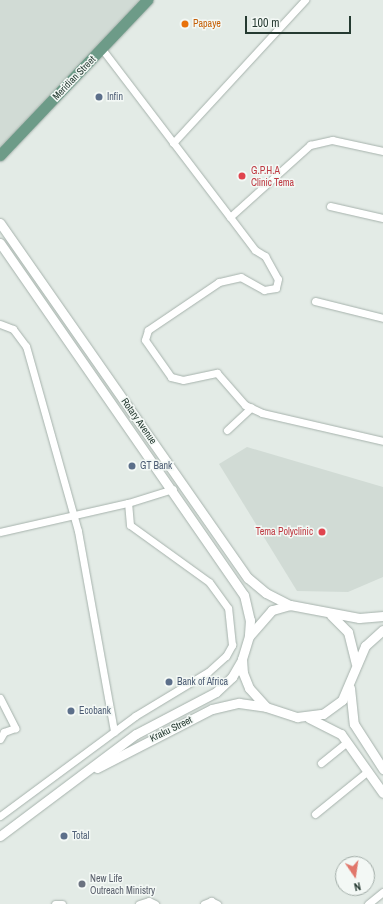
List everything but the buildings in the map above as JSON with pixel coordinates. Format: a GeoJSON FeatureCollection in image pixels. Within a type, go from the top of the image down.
{"type":"FeatureCollection","features":[{"type":"Feature","properties":{"kind":"main road","name":"Meridian Street"},"geometry":{"type":"LineString","coordinates":[[0,155],[147,0]]}},
{"type":"Feature","properties":{"kind":"main road","name":"Rotary Avenue"},"geometry":{"type":"LineString","coordinates":[[0,223],[248,578],[266,593],[290,605]]}},
{"type":"Feature","properties":{"kind":"main road","name":"Rotary Avenue"},"geometry":{"type":"LineString","coordinates":[[0,243],[127,426],[173,489],[244,595],[250,620],[249,636]]}},
{"type":"Feature","properties":{"kind":"main road"},"geometry":{"type":"LineString","coordinates":[[127,426],[138,419]]}},
{"type":"Feature","properties":{"kind":"main road"},"geometry":{"type":"LineString","coordinates":[[383,616],[359,618],[330,614],[290,605],[263,616],[249,636],[242,659],[249,688],[266,707],[309,718],[335,730],[347,742],[383,793]]}},
{"type":"Feature","properties":{"kind":"main road"},"geometry":{"type":"LineString","coordinates":[[330,614],[348,632],[356,664]]}},
{"type":"Feature","properties":{"kind":"main road"},"geometry":{"type":"LineString","coordinates":[[383,630],[371,638],[356,664],[350,688],[354,724],[383,769]]}},
{"type":"Feature","properties":{"kind":"main road","name":"Kraku Street"},"geometry":{"type":"LineString","coordinates":[[0,836],[136,734],[216,692],[232,677],[242,659]]}},
{"type":"Feature","properties":{"kind":"main road"},"geometry":{"type":"LineString","coordinates":[[309,718],[334,708],[350,688]]}},
{"type":"Feature","properties":{"kind":"main road","name":"Kraku Street"},"geometry":{"type":"LineString","coordinates":[[81,776],[212,709],[240,703],[266,707]]}},
{"type":"Feature","properties":{"kind":"street"},"geometry":{"type":"LineString","coordinates":[[173,143],[305,0]]}},
{"type":"Feature","properties":{"kind":"street"},"geometry":{"type":"LineString","coordinates":[[102,49],[255,250],[265,256],[278,279],[276,288],[264,290],[241,277],[219,282],[148,330],[145,340],[171,377],[183,380],[217,373],[237,398],[251,408],[285,419],[383,441]]}},
{"type":"Feature","properties":{"kind":"street"},"geometry":{"type":"LineString","coordinates":[[230,217],[310,145],[332,140],[383,151]]}},
{"type":"Feature","properties":{"kind":"street"},"geometry":{"type":"LineString","coordinates":[[330,206],[383,218]]}},
{"type":"Feature","properties":{"kind":"street"},"geometry":{"type":"LineString","coordinates":[[315,301],[383,318]]}},
{"type":"Feature","properties":{"kind":"street"},"geometry":{"type":"LineString","coordinates":[[0,324],[13,328],[26,346],[73,515],[89,583],[114,732]]}},
{"type":"Feature","properties":{"kind":"street"},"geometry":{"type":"LineString","coordinates":[[227,430],[251,408]]}},
{"type":"Feature","properties":{"kind":"street"},"geometry":{"type":"LineString","coordinates":[[0,532],[128,503],[173,489]]}},
{"type":"Feature","properties":{"kind":"street"},"geometry":{"type":"LineString","coordinates":[[0,816],[114,732],[208,672],[226,656],[232,645],[228,608],[218,594],[197,572],[134,531],[128,518],[128,503]]}},
{"type":"Feature","properties":{"kind":"street"},"geometry":{"type":"LineString","coordinates":[[0,698],[15,728],[4,732],[0,739]]}},
{"type":"Feature","properties":{"kind":"street"},"geometry":{"type":"LineString","coordinates":[[321,763],[347,742]]}},
{"type":"Feature","properties":{"kind":"street"},"geometry":{"type":"LineString","coordinates":[[315,814],[368,770]]}},
{"type":"Feature","properties":{"kind":"street"},"geometry":{"type":"LineString","coordinates":[[368,904],[383,892]]}},
{"type":"Feature","properties":{"kind":"street"},"geometry":{"type":"LineString","coordinates":[[139,904],[149,901],[155,904]]}},
{"type":"Feature","properties":{"kind":"street"},"geometry":{"type":"LineString","coordinates":[[204,904],[212,901],[218,904]]}},
{"type":"Feature","properties":{"kind":"street"},"geometry":{"type":"LineString","coordinates":[[56,904],[62,904]]}},
{"type":"Feature","properties":{"kind":"shaded area"},"geometry":{"type":"Polygon","coordinates":[[[0,0],[150,0],[0,158],[0,0]]]}},
{"type":"Feature","properties":{"kind":"shaded area","name":"Tema Polyclinic"},"geometry":{"type":"Polygon","coordinates":[[[247,447],[383,487],[383,577],[348,592],[297,591],[219,464],[247,447]]]}},
{"type":"Feature","properties":{"kind":"place","name":"Papaye"},"geometry":{"type":"Point","coordinates":[185,24]}},
{"type":"Feature","properties":{"kind":"place","name":"Infin"},"geometry":{"type":"Point","coordinates":[99,97]}},
{"type":"Feature","properties":{"kind":"place","name":"G.P.H.A Clinic Tema"},"geometry":{"type":"Point","coordinates":[242,176]}},
{"type":"Feature","properties":{"kind":"place","name":"GT Bank"},"geometry":{"type":"Point","coordinates":[132,466]}},
{"type":"Feature","properties":{"kind":"place","name":"Tema Polyclinic"},"geometry":{"type":"Point","coordinates":[322,532]}},
{"type":"Feature","properties":{"kind":"place","name":"Bank of Africa"},"geometry":{"type":"Point","coordinates":[169,682]}},
{"type":"Feature","properties":{"kind":"place","name":"Ecobank"},"geometry":{"type":"Point","coordinates":[71,711]}},
{"type":"Feature","properties":{"kind":"place","name":"Total"},"geometry":{"type":"Point","coordinates":[64,836]}},
{"type":"Feature","properties":{"kind":"place","name":"New Life Outreach Ministry"},"geometry":{"type":"Point","coordinates":[82,884]}}]}
